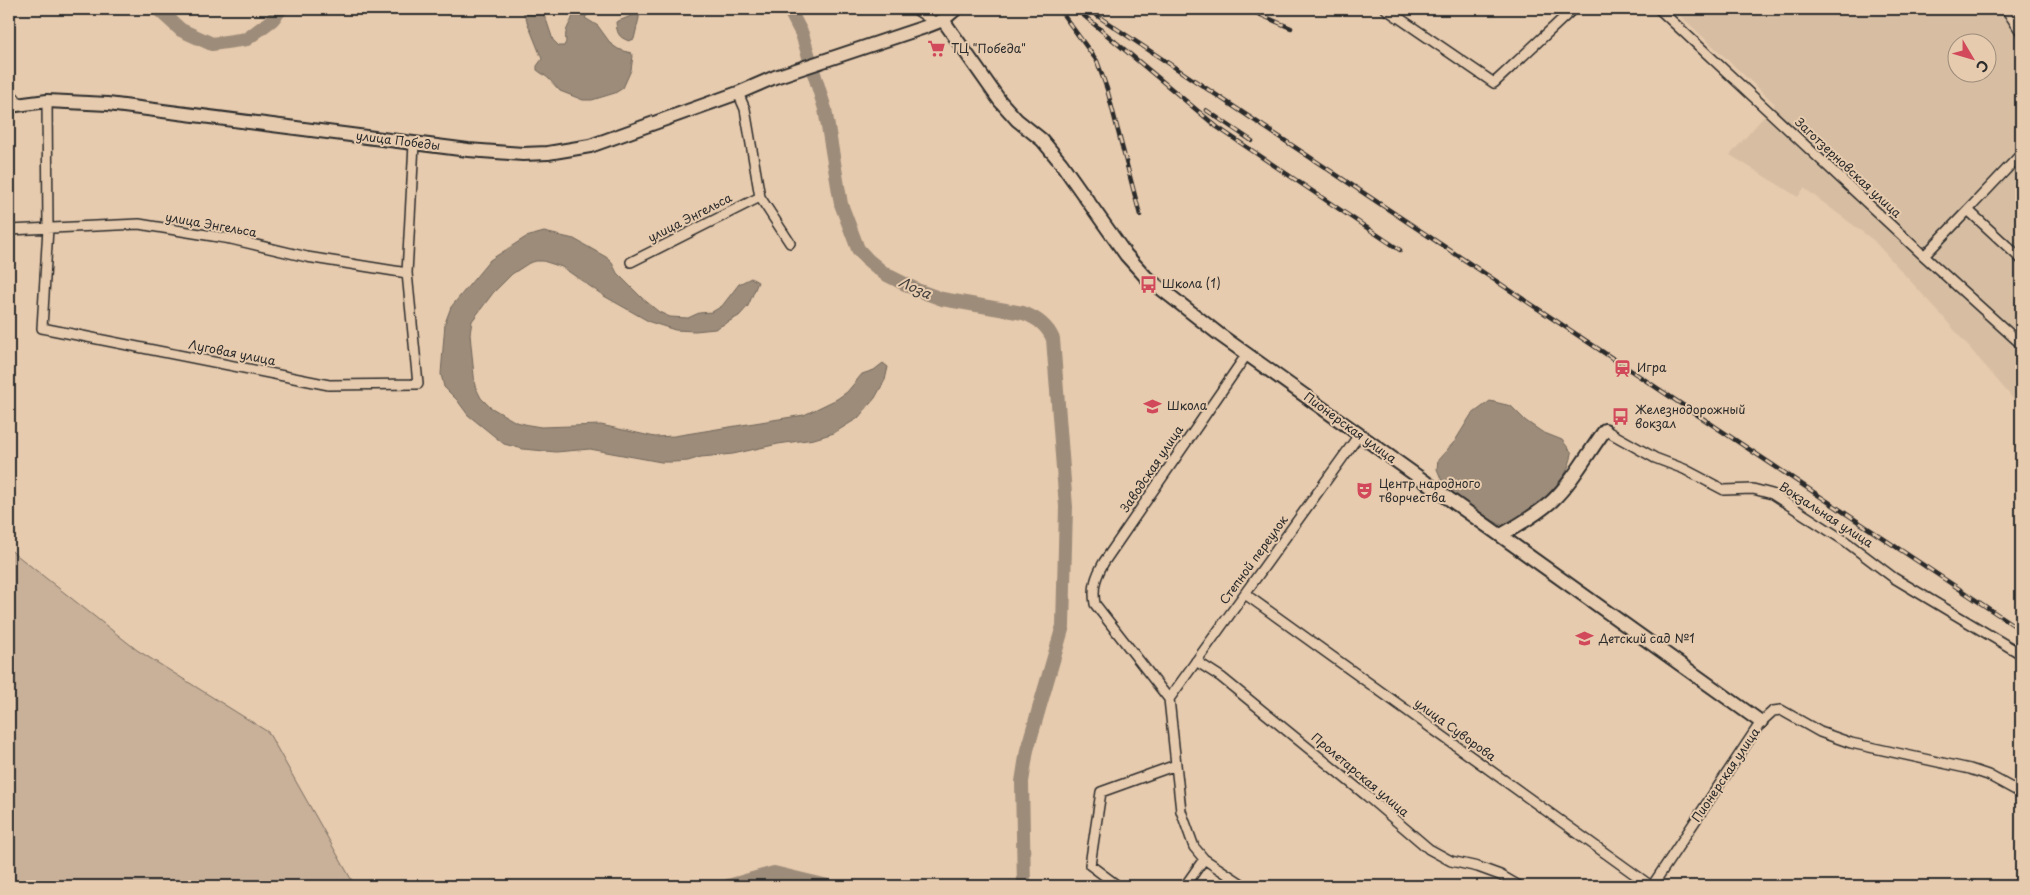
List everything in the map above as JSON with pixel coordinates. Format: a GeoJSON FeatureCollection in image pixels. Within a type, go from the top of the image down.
{"type":"FeatureCollection","features":[{"type":"Feature","properties":{"kind":"street"},"geometry":{"type":"LineString","coordinates":[[915,9],[939,21],[956,9]]}},
{"type":"Feature","properties":{"kind":"street"},"geometry":{"type":"LineString","coordinates":[[1386,9],[1494,83],[1572,9]]}},
{"type":"Feature","properties":{"kind":"street","name":"Заготзерновская улица"},"geometry":{"type":"LineString","coordinates":[[1659,9],[2021,344]]}},
{"type":"Feature","properties":{"kind":"street"},"geometry":{"type":"LineString","coordinates":[[2006,9],[2021,32]]}},
{"type":"Feature","properties":{"kind":"street","name":"улица Победы"},"geometry":{"type":"LineString","coordinates":[[12,106],[47,102],[108,104],[414,144],[523,154],[574,149],[620,137],[738,93],[775,77],[939,21]]}},
{"type":"Feature","properties":{"kind":"street","name":"Пионерская улица"},"geometry":{"type":"LineString","coordinates":[[939,21],[1000,101],[1017,120],[1042,140],[1061,163],[1126,255],[1146,277],[1246,354],[1761,722],[1652,886]]}},
{"type":"Feature","properties":{"kind":"street"},"geometry":{"type":"LineString","coordinates":[[9,93],[14,98],[12,106]]}},
{"type":"Feature","properties":{"kind":"street"},"geometry":{"type":"LineString","coordinates":[[738,93],[745,109],[760,197],[790,243]]}},
{"type":"Feature","properties":{"kind":"street"},"geometry":{"type":"LineString","coordinates":[[47,102],[48,228]]}},
{"type":"Feature","properties":{"kind":"street"},"geometry":{"type":"LineString","coordinates":[[407,273],[414,144]]}},
{"type":"Feature","properties":{"kind":"street"},"geometry":{"type":"LineString","coordinates":[[1924,256],[2021,154]]}},
{"type":"Feature","properties":{"kind":"street","name":"улица Энгельса"},"geometry":{"type":"LineString","coordinates":[[632,262],[760,197]]}},
{"type":"Feature","properties":{"kind":"street"},"geometry":{"type":"LineString","coordinates":[[1968,210],[2021,259]]}},
{"type":"Feature","properties":{"kind":"street","name":"улица Энгельса"},"geometry":{"type":"LineString","coordinates":[[9,230],[139,224],[231,240],[307,257],[407,273]]}},
{"type":"Feature","properties":{"kind":"street","name":"Луговая улица"},"geometry":{"type":"LineString","coordinates":[[48,228],[42,328],[329,385],[418,384],[407,273]]}},
{"type":"Feature","properties":{"kind":"street","name":"Заводская улица"},"geometry":{"type":"LineString","coordinates":[[1169,699],[1094,604],[1092,592],[1095,577],[1246,354]]}},
{"type":"Feature","properties":{"kind":"street"},"geometry":{"type":"LineString","coordinates":[[1501,536],[1539,511],[1562,490],[1605,430]]}},
{"type":"Feature","properties":{"kind":"street","name":"Вокзальная улица"},"geometry":{"type":"LineString","coordinates":[[1605,430],[1655,458],[1684,468],[1724,490],[1753,489],[1772,494],[1845,541],[1894,578],[2021,654]]}},
{"type":"Feature","properties":{"kind":"street","name":"Степной переулок"},"geometry":{"type":"LineString","coordinates":[[1169,699],[1359,435]]}},
{"type":"Feature","properties":{"kind":"street","name":"улица Суворова"},"geometry":{"type":"LineString","coordinates":[[1245,594],[1652,886]]}},
{"type":"Feature","properties":{"kind":"street","name":"Пролетарская улица"},"geometry":{"type":"LineString","coordinates":[[1196,661],[1221,677],[1429,849],[1451,861],[1478,867],[1500,875],[1518,886]]}},
{"type":"Feature","properties":{"kind":"street"},"geometry":{"type":"LineString","coordinates":[[1169,699],[1181,811],[1189,836],[1194,847],[1204,859],[1245,886]]}},
{"type":"Feature","properties":{"kind":"street"},"geometry":{"type":"LineString","coordinates":[[1761,722],[1773,711],[1781,710],[1833,737],[1851,743],[1970,769],[1988,775],[2021,793]]}},
{"type":"Feature","properties":{"kind":"street"},"geometry":{"type":"LineString","coordinates":[[1118,886],[1090,865],[1101,792],[1176,765]]}},
{"type":"Feature","properties":{"kind":"street"},"geometry":{"type":"LineString","coordinates":[[1184,886],[1204,859]]}},
{"type":"Feature","properties":{"kind":"shaded area"},"geometry":{"type":"Polygon","coordinates":[[[522,9],[539,9],[546,19],[553,40],[559,46],[564,46],[573,9],[598,9],[600,12],[587,15],[585,18],[598,26],[611,44],[618,49],[631,53],[633,56],[631,70],[623,88],[615,93],[592,100],[583,100],[560,91],[548,78],[537,70],[537,66],[542,59],[522,9]]]}},
{"type":"Feature","properties":{"kind":"shaded area"},"geometry":{"type":"Polygon","coordinates":[[[1673,9],[2021,9],[2021,408],[1944,318],[1873,240],[1804,188],[1798,197],[1730,155],[1775,104],[1673,9]]]}},
{"type":"Feature","properties":{"kind":"shaded area"},"geometry":{"type":"Polygon","coordinates":[[[636,14],[639,15],[639,18],[634,39],[629,41],[622,38],[619,34],[616,22],[636,14]]]}},
{"type":"Feature","properties":{"kind":"shaded area"},"geometry":{"type":"Polygon","coordinates":[[[544,232],[574,239],[606,257],[611,261],[617,273],[642,298],[659,312],[670,317],[688,318],[699,313],[712,312],[722,306],[739,284],[751,278],[758,282],[748,306],[739,316],[715,329],[675,330],[650,322],[604,296],[562,267],[543,261],[529,263],[512,274],[493,293],[472,321],[470,334],[475,386],[481,398],[490,407],[516,422],[541,427],[601,425],[655,437],[674,436],[804,415],[837,399],[847,392],[862,374],[874,370],[883,363],[888,367],[885,380],[875,398],[858,418],[834,433],[814,439],[778,444],[733,454],[701,457],[688,461],[661,462],[590,449],[556,452],[523,449],[504,444],[468,415],[444,387],[441,374],[445,323],[451,307],[490,260],[526,237],[544,232]]]}},
{"type":"Feature","properties":{"kind":"shaded area"},"geometry":{"type":"Polygon","coordinates":[[[1490,401],[1511,406],[1526,421],[1542,432],[1562,440],[1572,453],[1564,476],[1547,498],[1525,515],[1503,526],[1467,507],[1442,481],[1437,469],[1438,460],[1455,441],[1471,415],[1490,401]]]}},
{"type":"Feature","properties":{"kind":"shaded area"},"geometry":{"type":"Polygon","coordinates":[[[9,549],[137,650],[268,732],[355,886],[9,886],[9,549]]]}},
{"type":"Feature","properties":{"kind":"waterway","name":"Лоза"},"geometry":{"type":"LineString","coordinates":[[158,9],[181,30],[212,44],[247,39],[272,20],[281,9]]}},
{"type":"Feature","properties":{"kind":"waterway","name":"Лоза"},"geometry":{"type":"LineString","coordinates":[[789,9],[802,34],[825,109],[841,204],[858,249],[885,274],[917,290],[942,299],[1023,313],[1041,323],[1053,339],[1066,507],[1063,626],[1027,750],[1022,782],[1024,886]]}},
{"type":"Feature","properties":{"kind":"waterway"},"geometry":{"type":"LineString","coordinates":[[728,886],[774,873],[828,886]]}},
{"type":"Feature","properties":{"kind":"railway"},"geometry":{"type":"LineString","coordinates":[[1059,9],[1097,61],[1107,89],[1140,215]]}},
{"type":"Feature","properties":{"kind":"railway"},"geometry":{"type":"LineString","coordinates":[[1076,9],[1217,127],[1400,250]]}},
{"type":"Feature","properties":{"kind":"railway"},"geometry":{"type":"LineString","coordinates":[[1087,9],[2021,630]]}},
{"type":"Feature","properties":{"kind":"railway"},"geometry":{"type":"LineString","coordinates":[[1247,9],[1291,28]]}},
{"type":"Feature","properties":{"kind":"railway"},"geometry":{"type":"LineString","coordinates":[[1206,110],[1252,141]]}},
{"type":"Feature","properties":{"kind":"place","name":"ТЦ \"Победа\""},"geometry":{"type":"Point","coordinates":[937,49]}},
{"type":"Feature","properties":{"kind":"place","name":"Школа (1)"},"geometry":{"type":"Point","coordinates":[1148,284]}},
{"type":"Feature","properties":{"kind":"place","name":"Игра"},"geometry":{"type":"Point","coordinates":[1623,368]}},
{"type":"Feature","properties":{"kind":"place","name":"Школа"},"geometry":{"type":"Point","coordinates":[1153,406]}},
{"type":"Feature","properties":{"kind":"place","name":"Железнодорожный вокзал"},"geometry":{"type":"Point","coordinates":[1621,417]}},
{"type":"Feature","properties":{"kind":"place","name":"Центр народного творчества"},"geometry":{"type":"Point","coordinates":[1365,491]}},
{"type":"Feature","properties":{"kind":"place","name":"Детский сад №1"},"geometry":{"type":"Point","coordinates":[1585,639]}}]}
